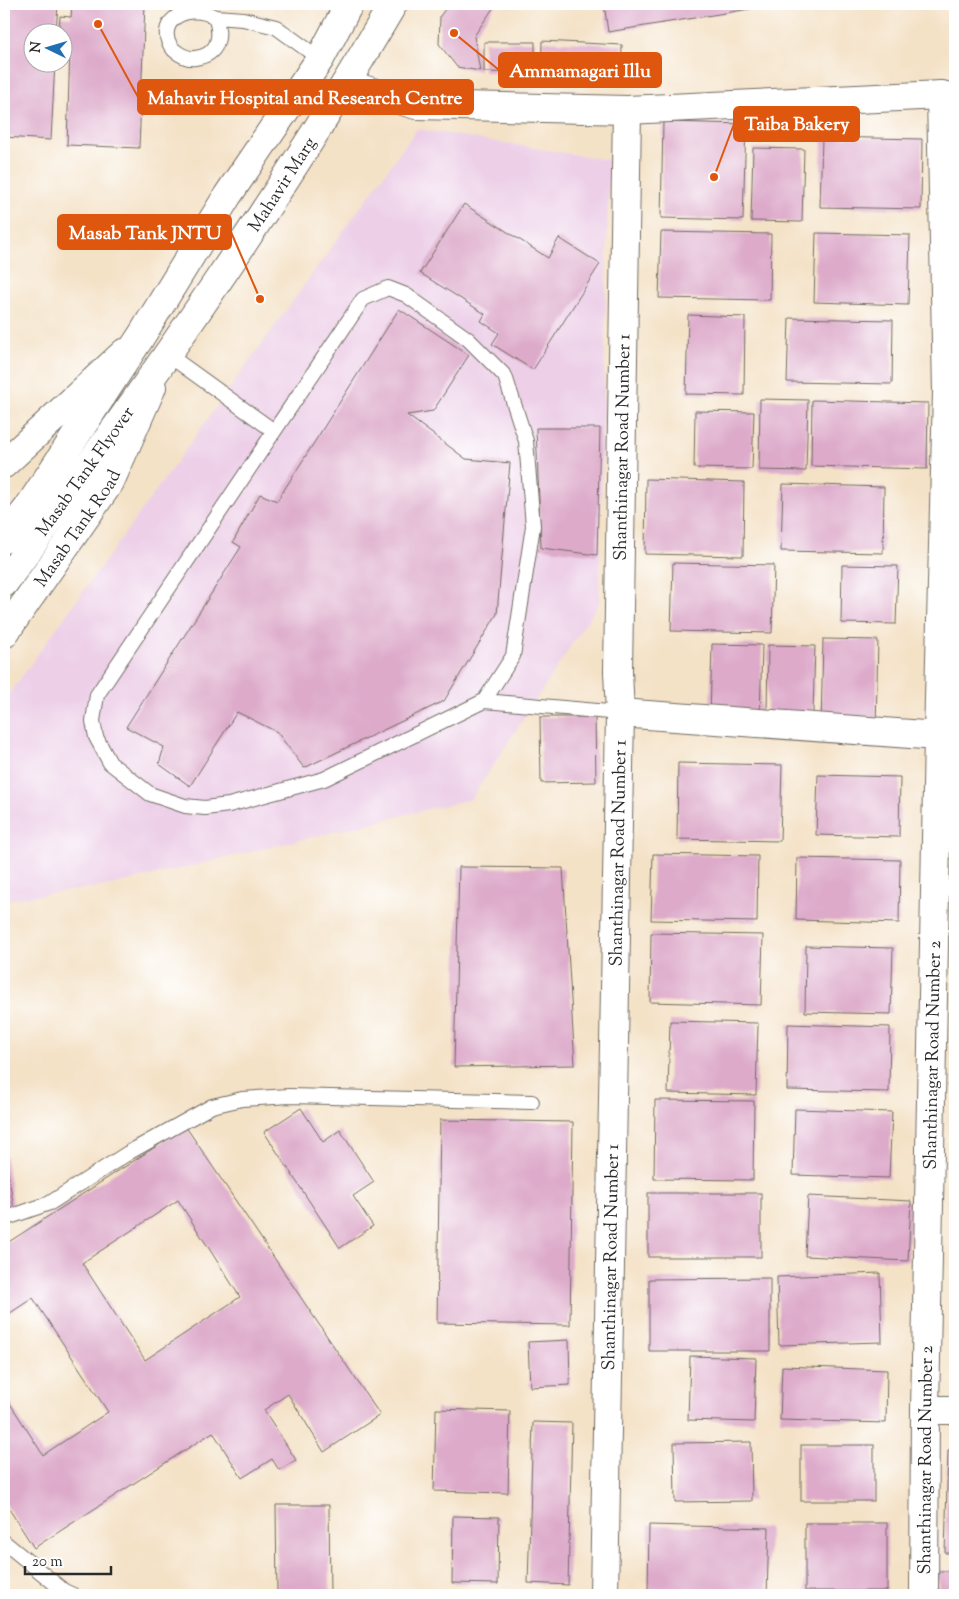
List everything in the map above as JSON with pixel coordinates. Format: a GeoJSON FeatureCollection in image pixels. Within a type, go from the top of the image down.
{"type":"FeatureCollection","features":[{"type":"Feature","properties":{"kind":"main road","name":"Mahavir Marg"},"geometry":{"type":"LineString","coordinates":[[165,357],[260,218],[346,84],[393,4]]}},
{"type":"Feature","properties":{"kind":"main road","name":"Mahavir Marg"},"geometry":{"type":"LineString","coordinates":[[140,338],[228,195],[320,59],[348,5]]}},
{"type":"Feature","properties":{"kind":"main road"},"geometry":{"type":"LineString","coordinates":[[346,84],[416,105],[627,110],[948,96]]}},
{"type":"Feature","properties":{"kind":"main road","name":"Shanthinagar Road Number 2"},"geometry":{"type":"LineString","coordinates":[[924,1595],[925,1410],[946,736],[951,393],[948,96]]}},
{"type":"Feature","properties":{"kind":"main road","name":"Shanthinagar Road Number 1"},"geometry":{"type":"LineString","coordinates":[[604,1595],[620,713],[618,672],[627,110]]}},
{"type":"Feature","properties":{"kind":"main road"},"geometry":{"type":"LineString","coordinates":[[4,464],[140,338]]}},
{"type":"Feature","properties":{"kind":"main road","name":"Masab Tank Flyover"},"geometry":{"type":"LineString","coordinates":[[4,582],[36,518],[140,338]]}},
{"type":"Feature","properties":{"kind":"main road","name":"Masab Tank Flyover"},"geometry":{"type":"LineString","coordinates":[[4,539],[36,518],[165,357]]}},
{"type":"Feature","properties":{"kind":"main road","name":"Masab Tank Road"},"geometry":{"type":"LineString","coordinates":[[4,634],[110,482],[165,357]]}},
{"type":"Feature","properties":{"kind":"main road"},"geometry":{"type":"LineString","coordinates":[[620,713],[946,736]]}},
{"type":"Feature","properties":{"kind":"main road"},"geometry":{"type":"LineString","coordinates":[[925,1410],[955,1410]]}},
{"type":"Feature","properties":{"kind":"lane"},"geometry":{"type":"LineString","coordinates":[[196,6],[207,10],[215,17],[219,28],[218,40],[212,51],[202,57],[190,58],[179,54],[170,46],[167,34],[169,22],[175,8],[196,6]]}},
{"type":"Feature","properties":{"kind":"lane"},"geometry":{"type":"LineString","coordinates":[[215,17],[243,19],[276,26],[320,59]]}},
{"type":"Feature","properties":{"kind":"lane"},"geometry":{"type":"LineString","coordinates":[[484,701],[513,656],[533,526],[526,441],[505,376],[468,339],[406,296],[388,288],[363,299],[96,695],[93,721],[96,738],[110,763],[150,794],[185,806],[205,808],[229,805],[324,779],[484,701],[620,713]]}},
{"type":"Feature","properties":{"kind":"lane"},"geometry":{"type":"LineString","coordinates":[[165,357],[274,431]]}},
{"type":"Feature","properties":{"kind":"lane"},"geometry":{"type":"LineString","coordinates":[[4,1219],[50,1203],[128,1152],[212,1106],[242,1099],[289,1096],[532,1102]]}},
{"type":"Feature","properties":{"kind":"lane"},"geometry":{"type":"LineString","coordinates":[[4,1542],[64,1591],[72,1595]]}},
{"type":"Feature","properties":{"kind":"shaded area"},"geometry":{"type":"Polygon","coordinates":[[[417,129],[609,160],[599,603],[471,799],[111,885],[4,900],[4,701],[417,129]]]}},
{"type":"Feature","properties":{"kind":"building"},"geometry":{"type":"Polygon","coordinates":[[[5,4],[58,4],[57,22],[22,22],[22,72],[54,72],[51,140],[4,137],[5,4]]]}},
{"type":"Feature","properties":{"kind":"building"},"geometry":{"type":"Polygon","coordinates":[[[72,4],[145,4],[139,148],[67,145],[69,72],[72,72],[72,22],[60,22],[60,16],[71,17],[72,4]]]}},
{"type":"Feature","properties":{"kind":"building"},"geometry":{"type":"Polygon","coordinates":[[[449,4],[496,4],[474,36],[480,71],[457,67],[439,44],[440,16],[449,4]]]}},
{"type":"Feature","properties":{"kind":"building"},"geometry":{"type":"Polygon","coordinates":[[[604,4],[774,4],[774,5],[608,32],[604,4]]]}},
{"type":"Feature","properties":{"kind":"building"},"geometry":{"type":"Polygon","coordinates":[[[542,41],[622,45],[621,80],[541,76],[542,41]]]}},
{"type":"Feature","properties":{"kind":"building"},"geometry":{"type":"Polygon","coordinates":[[[484,42],[535,42],[535,73],[484,72],[484,42]]]}},
{"type":"Feature","properties":{"kind":"building"},"geometry":{"type":"Polygon","coordinates":[[[663,122],[746,124],[743,220],[661,218],[663,122]]]}},
{"type":"Feature","properties":{"kind":"building"},"geometry":{"type":"Polygon","coordinates":[[[822,137],[922,139],[921,209],[820,207],[822,137]]]}},
{"type":"Feature","properties":{"kind":"building"},"geometry":{"type":"Polygon","coordinates":[[[753,148],[804,149],[802,222],[751,221],[753,148]]]}},
{"type":"Feature","properties":{"kind":"building"},"geometry":{"type":"Polygon","coordinates":[[[464,204],[548,258],[559,238],[600,264],[533,370],[492,344],[499,333],[481,321],[485,314],[420,273],[464,204]]]}},
{"type":"Feature","properties":{"kind":"building"},"geometry":{"type":"Polygon","coordinates":[[[661,232],[771,234],[770,300],[659,298],[661,232]]]}},
{"type":"Feature","properties":{"kind":"building"},"geometry":{"type":"Polygon","coordinates":[[[816,233],[910,235],[908,305],[814,302],[816,233]]]}},
{"type":"Feature","properties":{"kind":"building"},"geometry":{"type":"Polygon","coordinates":[[[399,309],[469,355],[433,411],[407,415],[466,459],[510,463],[497,614],[444,701],[304,768],[277,732],[237,712],[190,786],[159,764],[164,747],[126,727],[241,547],[233,542],[260,494],[277,501],[399,309]]]}},
{"type":"Feature","properties":{"kind":"building"},"geometry":{"type":"Polygon","coordinates":[[[688,315],[745,317],[744,395],[686,394],[688,315]]]}},
{"type":"Feature","properties":{"kind":"building"},"geometry":{"type":"Polygon","coordinates":[[[789,318],[893,320],[892,384],[787,382],[789,318]]]}},
{"type":"Feature","properties":{"kind":"building"},"geometry":{"type":"Polygon","coordinates":[[[760,399],[808,400],[806,471],[759,470],[760,399]]]}},
{"type":"Feature","properties":{"kind":"building"},"geometry":{"type":"Polygon","coordinates":[[[812,400],[928,403],[927,469],[811,466],[812,400]]]}},
{"type":"Feature","properties":{"kind":"building"},"geometry":{"type":"Polygon","coordinates":[[[695,411],[754,412],[752,469],[694,468],[695,411]]]}},
{"type":"Feature","properties":{"kind":"building"},"geometry":{"type":"Polygon","coordinates":[[[536,428],[600,428],[597,555],[541,548],[536,428]]]}},
{"type":"Feature","properties":{"kind":"building"},"geometry":{"type":"Polygon","coordinates":[[[646,479],[744,482],[743,556],[645,554],[646,479]]]}},
{"type":"Feature","properties":{"kind":"building"},"geometry":{"type":"Polygon","coordinates":[[[783,484],[884,487],[883,553],[781,551],[783,484]]]}},
{"type":"Feature","properties":{"kind":"building"},"geometry":{"type":"Polygon","coordinates":[[[673,563],[774,565],[772,633],[671,631],[673,563]]]}},
{"type":"Feature","properties":{"kind":"building"},"geometry":{"type":"Polygon","coordinates":[[[842,565],[898,566],[896,624],[841,623],[842,565]]]}},
{"type":"Feature","properties":{"kind":"building"},"geometry":{"type":"Polygon","coordinates":[[[823,639],[878,640],[876,727],[821,725],[823,639]]]}},
{"type":"Feature","properties":{"kind":"building"},"geometry":{"type":"Polygon","coordinates":[[[712,644],[762,645],[760,719],[710,718],[712,644]]]}},
{"type":"Feature","properties":{"kind":"building"},"geometry":{"type":"Polygon","coordinates":[[[768,645],[815,646],[813,713],[767,712],[768,645]]]}},
{"type":"Feature","properties":{"kind":"building"},"geometry":{"type":"Polygon","coordinates":[[[540,717],[595,717],[596,782],[541,783],[540,717]]]}},
{"type":"Feature","properties":{"kind":"building"},"geometry":{"type":"Polygon","coordinates":[[[678,763],[782,765],[780,841],[677,839],[678,763]]]}},
{"type":"Feature","properties":{"kind":"building"},"geometry":{"type":"Polygon","coordinates":[[[818,775],[900,777],[899,837],[816,835],[818,775]]]}},
{"type":"Feature","properties":{"kind":"building"},"geometry":{"type":"Polygon","coordinates":[[[653,854],[758,856],[757,922],[651,920],[653,854]]]}},
{"type":"Feature","properties":{"kind":"building"},"geometry":{"type":"Polygon","coordinates":[[[797,858],[900,860],[899,923],[796,920],[797,858]]]}},
{"type":"Feature","properties":{"kind":"building"},"geometry":{"type":"Polygon","coordinates":[[[459,867],[563,868],[575,1065],[454,1067],[459,867]]]}},
{"type":"Feature","properties":{"kind":"building"},"geometry":{"type":"Polygon","coordinates":[[[651,933],[763,935],[761,1005],[650,1002],[651,933]]]}},
{"type":"Feature","properties":{"kind":"building"},"geometry":{"type":"Polygon","coordinates":[[[806,946],[893,948],[891,1014],[805,1012],[806,946]]]}},
{"type":"Feature","properties":{"kind":"building"},"geometry":{"type":"Polygon","coordinates":[[[670,1021],[758,1023],[756,1095],[668,1093],[670,1021]]]}},
{"type":"Feature","properties":{"kind":"building"},"geometry":{"type":"Polygon","coordinates":[[[788,1024],[890,1027],[889,1092],[787,1090],[788,1024]]]}},
{"type":"Feature","properties":{"kind":"building"},"geometry":{"type":"Polygon","coordinates":[[[655,1100],[754,1101],[753,1180],[654,1179],[655,1100]]]}},
{"type":"Feature","properties":{"kind":"building"},"geometry":{"type":"Polygon","coordinates":[[[301,1108],[323,1142],[340,1130],[374,1182],[353,1196],[373,1226],[340,1248],[264,1132],[301,1108]]]}},
{"type":"Feature","properties":{"kind":"building"},"geometry":{"type":"Polygon","coordinates":[[[795,1109],[892,1112],[889,1178],[793,1175],[795,1109]]]}},
{"type":"Feature","properties":{"kind":"building"},"geometry":{"type":"Polygon","coordinates":[[[440,1120],[573,1122],[570,1325],[437,1323],[440,1120]]]}},
{"type":"Feature","properties":{"kind":"building"},"geometry":{"type":"Polygon","coordinates":[[[186,1127],[380,1415],[324,1452],[288,1394],[264,1410],[296,1460],[279,1470],[272,1459],[242,1478],[213,1432],[34,1548],[4,1501],[4,1394],[43,1455],[108,1412],[33,1298],[4,1317],[4,1245],[186,1127]],[[178,1200],[82,1263],[145,1360],[240,1297],[178,1200]]]}},
{"type":"Feature","properties":{"kind":"building"},"geometry":{"type":"Polygon","coordinates":[[[4,1154],[14,1209],[4,1211],[4,1154]]]}},
{"type":"Feature","properties":{"kind":"building"},"geometry":{"type":"Polygon","coordinates":[[[648,1193],[761,1193],[761,1257],[648,1257],[648,1193]]]}},
{"type":"Feature","properties":{"kind":"building"},"geometry":{"type":"Polygon","coordinates":[[[808,1196],[911,1201],[908,1261],[805,1256],[808,1196]]]}},
{"type":"Feature","properties":{"kind":"building"},"geometry":{"type":"Polygon","coordinates":[[[880,1273],[882,1342],[779,1345],[777,1277],[880,1273]]]}},
{"type":"Feature","properties":{"kind":"building"},"geometry":{"type":"Polygon","coordinates":[[[770,1278],[770,1351],[649,1351],[649,1279],[770,1278]]]}},
{"type":"Feature","properties":{"kind":"building"},"geometry":{"type":"Polygon","coordinates":[[[569,1340],[570,1385],[530,1387],[528,1342],[569,1340]]]}},
{"type":"Feature","properties":{"kind":"building"},"geometry":{"type":"Polygon","coordinates":[[[690,1356],[756,1358],[754,1422],[688,1420],[690,1356]]]}},
{"type":"Feature","properties":{"kind":"building"},"geometry":{"type":"Polygon","coordinates":[[[782,1366],[887,1370],[886,1423],[780,1420],[782,1366]]]}},
{"type":"Feature","properties":{"kind":"building"},"geometry":{"type":"Polygon","coordinates":[[[436,1409],[510,1411],[508,1493],[434,1491],[436,1409]]]}},
{"type":"Feature","properties":{"kind":"building"},"geometry":{"type":"Polygon","coordinates":[[[533,1422],[572,1423],[568,1585],[528,1583],[533,1422]]]}},
{"type":"Feature","properties":{"kind":"building"},"geometry":{"type":"Polygon","coordinates":[[[751,1442],[752,1501],[675,1502],[674,1443],[751,1442]]]}},
{"type":"Feature","properties":{"kind":"building"},"geometry":{"type":"Polygon","coordinates":[[[801,1445],[874,1445],[874,1501],[801,1501],[801,1445]]]}},
{"type":"Feature","properties":{"kind":"building"},"geometry":{"type":"Polygon","coordinates":[[[948,1450],[955,1450],[955,1553],[945,1553],[948,1450]]]}},
{"type":"Feature","properties":{"kind":"building"},"geometry":{"type":"Polygon","coordinates":[[[276,1505],[329,1505],[330,1595],[277,1595],[276,1505]]]}},
{"type":"Feature","properties":{"kind":"building"},"geometry":{"type":"Polygon","coordinates":[[[453,1516],[499,1517],[498,1584],[452,1583],[453,1516]]]}},
{"type":"Feature","properties":{"kind":"building"},"geometry":{"type":"Polygon","coordinates":[[[805,1523],[887,1523],[887,1591],[805,1591],[805,1523]]]}},
{"type":"Feature","properties":{"kind":"building"},"geometry":{"type":"Polygon","coordinates":[[[649,1525],[769,1528],[767,1595],[648,1593],[649,1525]]]}},
{"type":"Feature","properties":{"kind":"building"},"geometry":{"type":"Polygon","coordinates":[[[939,1571],[955,1571],[955,1595],[938,1595],[939,1571]]]}},
{"type":"Feature","properties":{"kind":"place","name":"Mahavir Hospital and Research Centre"},"geometry":{"type":"Point","coordinates":[98,24]}},
{"type":"Feature","properties":{"kind":"place","name":"Ammamagari Illu"},"geometry":{"type":"Point","coordinates":[454,33]}},
{"type":"Feature","properties":{"kind":"place","name":"Taiba Bakery"},"geometry":{"type":"Point","coordinates":[714,177]}},
{"type":"Feature","properties":{"kind":"place","name":"Masab Tank JNTU"},"geometry":{"type":"Point","coordinates":[260,299]}}]}
